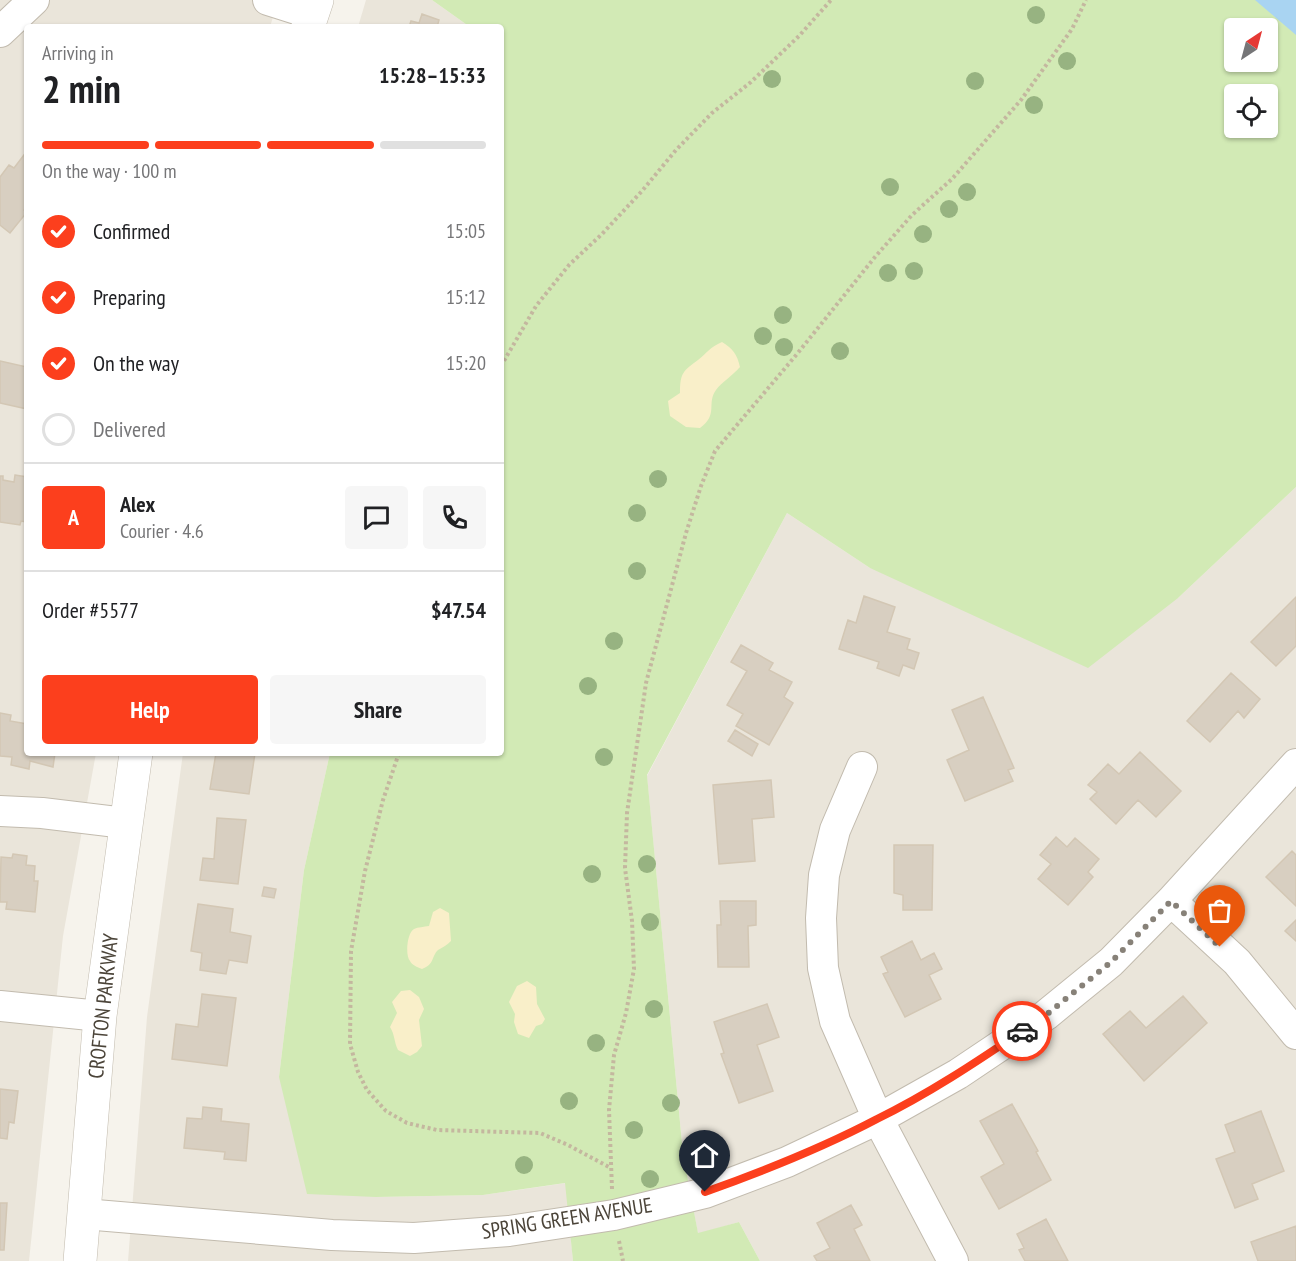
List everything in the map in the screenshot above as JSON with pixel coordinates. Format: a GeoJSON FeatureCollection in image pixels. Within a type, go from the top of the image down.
{"type":"FeatureCollection","features":[{"type":"Feature","properties":{"kind":"street"},"geometry":{"type":"LineString","coordinates":[[0,32],[34,0]]}},
{"type":"Feature","properties":{"kind":"street"},"geometry":{"type":"LineString","coordinates":[[268,0],[312,14]]}},
{"type":"Feature","properties":{"kind":"street","name":"CROFTON PARKWAY"},"geometry":{"type":"LineString","coordinates":[[80,1261],[100,1016],[136,756]]}},
{"type":"Feature","properties":{"kind":"street","name":"SPRING GREEN AVENUE"},"geometry":{"type":"LineString","coordinates":[[84,1214],[332,1235],[415,1250],[509,1230],[614,1215],[705,1192],[787,1162],[878,1119],[958,1074],[1046,1015],[1111,962],[1171,901],[1296,764]]}},
{"type":"Feature","properties":{"kind":"street"},"geometry":{"type":"LineString","coordinates":[[862,767],[835,830],[824,875],[821,918],[823,968],[835,1021],[878,1119],[953,1261]]}},
{"type":"Feature","properties":{"kind":"street"},"geometry":{"type":"LineString","coordinates":[[0,811],[42,813],[125,823]]}},
{"type":"Feature","properties":{"kind":"street"},"geometry":{"type":"LineString","coordinates":[[1171,901],[1237,962],[1296,1034]]}},
{"type":"Feature","properties":{"kind":"street"},"geometry":{"type":"LineString","coordinates":[[0,1006],[100,1016]]}},
{"type":"Feature","properties":{"kind":"path"},"geometry":{"type":"LineString","coordinates":[[504,361],[536,306],[569,265],[626,208],[676,150],[712,113],[752,82],[831,0]]}},
{"type":"Feature","properties":{"kind":"path"},"geometry":{"type":"LineString","coordinates":[[623,1261],[614,1215],[609,1110],[614,1055],[626,1013],[634,969],[632,921],[625,868],[627,813],[646,683],[686,533],[701,486],[715,452],[875,257],[912,215],[952,179],[1021,100],[1072,29],[1086,0]]}},
{"type":"Feature","properties":{"kind":"path"},"geometry":{"type":"LineString","coordinates":[[398,756],[383,800],[365,871],[351,951],[350,1044],[358,1072],[367,1090],[386,1111],[407,1123],[437,1130],[540,1133],[610,1167]]}},
{"type":"Feature","properties":{"kind":"shaded area"},"geometry":{"type":"Polygon","coordinates":[[[0,0],[278,0],[271,24],[24,24],[24,756],[95,756],[63,936],[29,1261],[0,1261],[0,0]]]}},
{"type":"Feature","properties":{"kind":"shaded area"},"geometry":{"type":"Polygon","coordinates":[[[366,0],[432,0],[466,24],[359,24],[366,0]]]}},
{"type":"Feature","properties":{"kind":"shaded area"},"geometry":{"type":"Polygon","coordinates":[[[1296,487],[1296,1261],[760,1261],[739,1222],[698,1234],[683,1154],[647,776],[787,513],[870,568],[1178,598],[1296,487]]]}},
{"type":"Feature","properties":{"kind":"shaded area"},"geometry":{"type":"Polygon","coordinates":[[[183,756],[329,756],[304,870],[279,1077],[376,1197],[483,1195],[566,1183],[573,1261],[128,1261],[147,1017],[183,756]]]}},
{"type":"Feature","properties":{"kind":"green space"},"geometry":{"type":"Polygon","coordinates":[[[432,0],[1296,0],[1296,487],[1178,598],[1088,668],[870,568],[787,513],[647,775],[683,1154],[698,1233],[739,1222],[760,1261],[573,1261],[565,1183],[483,1195],[376,1197],[307,1194],[279,1077],[304,870],[329,756],[504,756],[504,24],[466,24],[432,0]]]}},
{"type":"Feature","properties":{"kind":"sand"},"geometry":{"type":"Polygon","coordinates":[[[722,342],[734,352],[740,367],[716,390],[713,395],[711,414],[706,423],[700,428],[686,427],[670,416],[668,401],[680,393],[682,377],[686,370],[722,342]]]}},
{"type":"Feature","properties":{"kind":"sand"},"geometry":{"type":"Polygon","coordinates":[[[440,908],[449,913],[451,941],[438,950],[431,963],[422,969],[413,965],[408,958],[408,939],[414,929],[429,926],[433,912],[440,908]]]}},
{"type":"Feature","properties":{"kind":"sand"},"geometry":{"type":"Polygon","coordinates":[[[527,981],[536,987],[537,1004],[545,1019],[542,1024],[536,1026],[529,1038],[518,1034],[514,1022],[515,1014],[509,1002],[517,986],[527,981]]]}},
{"type":"Feature","properties":{"kind":"sand"},"geometry":{"type":"Polygon","coordinates":[[[410,990],[419,997],[424,1009],[419,1020],[422,1046],[410,1056],[398,1050],[390,1027],[397,1013],[392,1002],[401,991],[410,990]]]}},
{"type":"Feature","properties":{"kind":"water"},"geometry":{"type":"Polygon","coordinates":[[[1255,0],[1296,0],[1296,35],[1255,0]]]}},
{"type":"Feature","properties":{"kind":"building"},"geometry":{"type":"Polygon","coordinates":[[[422,14],[439,20],[438,24],[410,24],[411,21],[419,23],[422,14]]]}},
{"type":"Feature","properties":{"kind":"building"},"geometry":{"type":"Polygon","coordinates":[[[24,155],[24,216],[10,233],[0,225],[0,177],[9,165],[14,168],[24,155]]]}},
{"type":"Feature","properties":{"kind":"building"},"geometry":{"type":"Polygon","coordinates":[[[0,361],[24,366],[24,408],[0,403],[0,361]]]}},
{"type":"Feature","properties":{"kind":"building"},"geometry":{"type":"Polygon","coordinates":[[[15,475],[24,476],[24,522],[21,521],[20,525],[0,522],[0,476],[3,476],[3,480],[14,482],[15,475]]]}},
{"type":"Feature","properties":{"kind":"building"},"geometry":{"type":"Polygon","coordinates":[[[864,596],[895,607],[887,632],[910,639],[907,649],[919,653],[914,669],[903,665],[899,676],[877,668],[879,662],[839,649],[848,620],[856,623],[864,596]]]}},
{"type":"Feature","properties":{"kind":"building"},"geometry":{"type":"Polygon","coordinates":[[[1296,597],[1296,646],[1276,666],[1251,642],[1296,597]]]}},
{"type":"Feature","properties":{"kind":"building"},"geometry":{"type":"Polygon","coordinates":[[[741,645],[773,663],[769,670],[792,682],[784,697],[793,703],[769,745],[736,726],[743,714],[727,705],[747,671],[731,662],[741,645]]]}},
{"type":"Feature","properties":{"kind":"building"},"geometry":{"type":"Polygon","coordinates":[[[1231,673],[1260,699],[1244,718],[1238,711],[1210,742],[1187,721],[1231,673]]]}},
{"type":"Feature","properties":{"kind":"building"},"geometry":{"type":"Polygon","coordinates":[[[983,697],[1014,768],[1008,770],[1013,781],[965,801],[947,760],[969,750],[952,710],[983,697]]]}},
{"type":"Feature","properties":{"kind":"building"},"geometry":{"type":"Polygon","coordinates":[[[0,713],[11,715],[10,721],[24,723],[24,756],[55,756],[53,767],[30,761],[29,769],[11,765],[12,757],[0,756],[0,713]]]}},
{"type":"Feature","properties":{"kind":"building"},"geometry":{"type":"Polygon","coordinates":[[[735,730],[758,744],[752,756],[728,741],[735,730]]]}},
{"type":"Feature","properties":{"kind":"building"},"geometry":{"type":"Polygon","coordinates":[[[1140,752],[1181,791],[1156,817],[1138,800],[1116,824],[1090,799],[1097,792],[1088,785],[1108,764],[1119,774],[1140,752]]]}},
{"type":"Feature","properties":{"kind":"building"},"geometry":{"type":"Polygon","coordinates":[[[216,756],[255,756],[249,794],[210,789],[216,756]]]}},
{"type":"Feature","properties":{"kind":"building"},"geometry":{"type":"Polygon","coordinates":[[[771,780],[774,817],[752,819],[755,861],[719,864],[713,785],[771,780]]]}},
{"type":"Feature","properties":{"kind":"building"},"geometry":{"type":"Polygon","coordinates":[[[217,818],[246,820],[238,884],[200,880],[203,858],[214,859],[217,818]]]}},
{"type":"Feature","properties":{"kind":"building"},"geometry":{"type":"Polygon","coordinates":[[[1056,837],[1067,847],[1075,838],[1099,859],[1088,872],[1093,877],[1068,905],[1038,879],[1051,864],[1040,855],[1056,837]]]}},
{"type":"Feature","properties":{"kind":"building"},"geometry":{"type":"Polygon","coordinates":[[[894,845],[933,845],[932,910],[903,910],[903,895],[894,893],[894,845]]]}},
{"type":"Feature","properties":{"kind":"building"},"geometry":{"type":"Polygon","coordinates":[[[1292,851],[1296,855],[1296,906],[1266,877],[1292,851]]]}},
{"type":"Feature","properties":{"kind":"building"},"geometry":{"type":"Polygon","coordinates":[[[13,854],[27,856],[26,865],[35,866],[34,881],[38,881],[35,912],[6,909],[7,902],[0,902],[1,857],[12,858],[13,854]]]}},
{"type":"Feature","properties":{"kind":"building"},"geometry":{"type":"Polygon","coordinates":[[[264,887],[276,889],[274,898],[262,896],[264,887]]]}},
{"type":"Feature","properties":{"kind":"building"},"geometry":{"type":"Polygon","coordinates":[[[720,901],[756,901],[756,925],[748,926],[749,967],[718,967],[717,925],[721,925],[720,901]]]}},
{"type":"Feature","properties":{"kind":"building"},"geometry":{"type":"Polygon","coordinates":[[[198,904],[233,909],[230,932],[251,936],[247,963],[229,960],[226,974],[200,970],[202,953],[191,951],[198,904]]]}},
{"type":"Feature","properties":{"kind":"building"},"geometry":{"type":"Polygon","coordinates":[[[1296,920],[1296,941],[1285,931],[1296,920]]]}},
{"type":"Feature","properties":{"kind":"building"},"geometry":{"type":"Polygon","coordinates":[[[912,941],[921,960],[934,953],[942,969],[929,975],[941,999],[905,1017],[883,974],[888,972],[881,957],[912,941]]]}},
{"type":"Feature","properties":{"kind":"building"},"geometry":{"type":"Polygon","coordinates":[[[202,994],[236,998],[227,1066],[172,1059],[176,1024],[198,1027],[202,994]]]}},
{"type":"Feature","properties":{"kind":"building"},"geometry":{"type":"Polygon","coordinates":[[[1183,996],[1207,1023],[1144,1081],[1103,1034],[1130,1011],[1146,1028],[1183,996]]]}},
{"type":"Feature","properties":{"kind":"building"},"geometry":{"type":"Polygon","coordinates":[[[767,1004],[779,1037],[757,1045],[773,1091],[739,1103],[721,1054],[724,1053],[714,1022],[767,1004]]]}},
{"type":"Feature","properties":{"kind":"building"},"geometry":{"type":"Polygon","coordinates":[[[0,1089],[18,1091],[14,1123],[9,1122],[7,1139],[0,1138],[0,1089]]]}},
{"type":"Feature","properties":{"kind":"building"},"geometry":{"type":"Polygon","coordinates":[[[1012,1104],[1051,1180],[999,1209],[981,1177],[1004,1164],[980,1121],[1012,1104]]]}},
{"type":"Feature","properties":{"kind":"building"},"geometry":{"type":"Polygon","coordinates":[[[203,1107],[222,1109],[221,1121],[249,1124],[246,1161],[224,1159],[225,1152],[184,1148],[187,1118],[202,1119],[203,1107]]]}},
{"type":"Feature","properties":{"kind":"building"},"geometry":{"type":"Polygon","coordinates":[[[1261,1111],[1284,1171],[1252,1184],[1258,1199],[1235,1208],[1216,1159],[1235,1152],[1225,1125],[1261,1111]]]}},
{"type":"Feature","properties":{"kind":"building"},"geometry":{"type":"Polygon","coordinates":[[[0,1203],[7,1203],[4,1250],[0,1250],[0,1203]]]}},
{"type":"Feature","properties":{"kind":"building"},"geometry":{"type":"Polygon","coordinates":[[[851,1205],[862,1225],[854,1229],[870,1261],[817,1261],[814,1256],[830,1248],[817,1223],[851,1205]]]}},
{"type":"Feature","properties":{"kind":"building"},"geometry":{"type":"Polygon","coordinates":[[[1046,1219],[1068,1261],[1025,1261],[1019,1250],[1024,1248],[1017,1234],[1046,1219]]]}},
{"type":"Feature","properties":{"kind":"building"},"geometry":{"type":"Polygon","coordinates":[[[1296,1226],[1296,1261],[1258,1261],[1251,1242],[1296,1226]]]}},
{"type":"Feature","properties":{"kind":"way so far"},"geometry":{"type":"LineString","coordinates":[[1022,1031],[1046,1015],[1111,962],[1171,901],[1220,947]]}},
{"type":"Feature","properties":{"kind":"route"},"geometry":{"type":"LineString","coordinates":[[705,1192],[787,1162],[878,1119],[958,1074],[1022,1031]]}}]}
